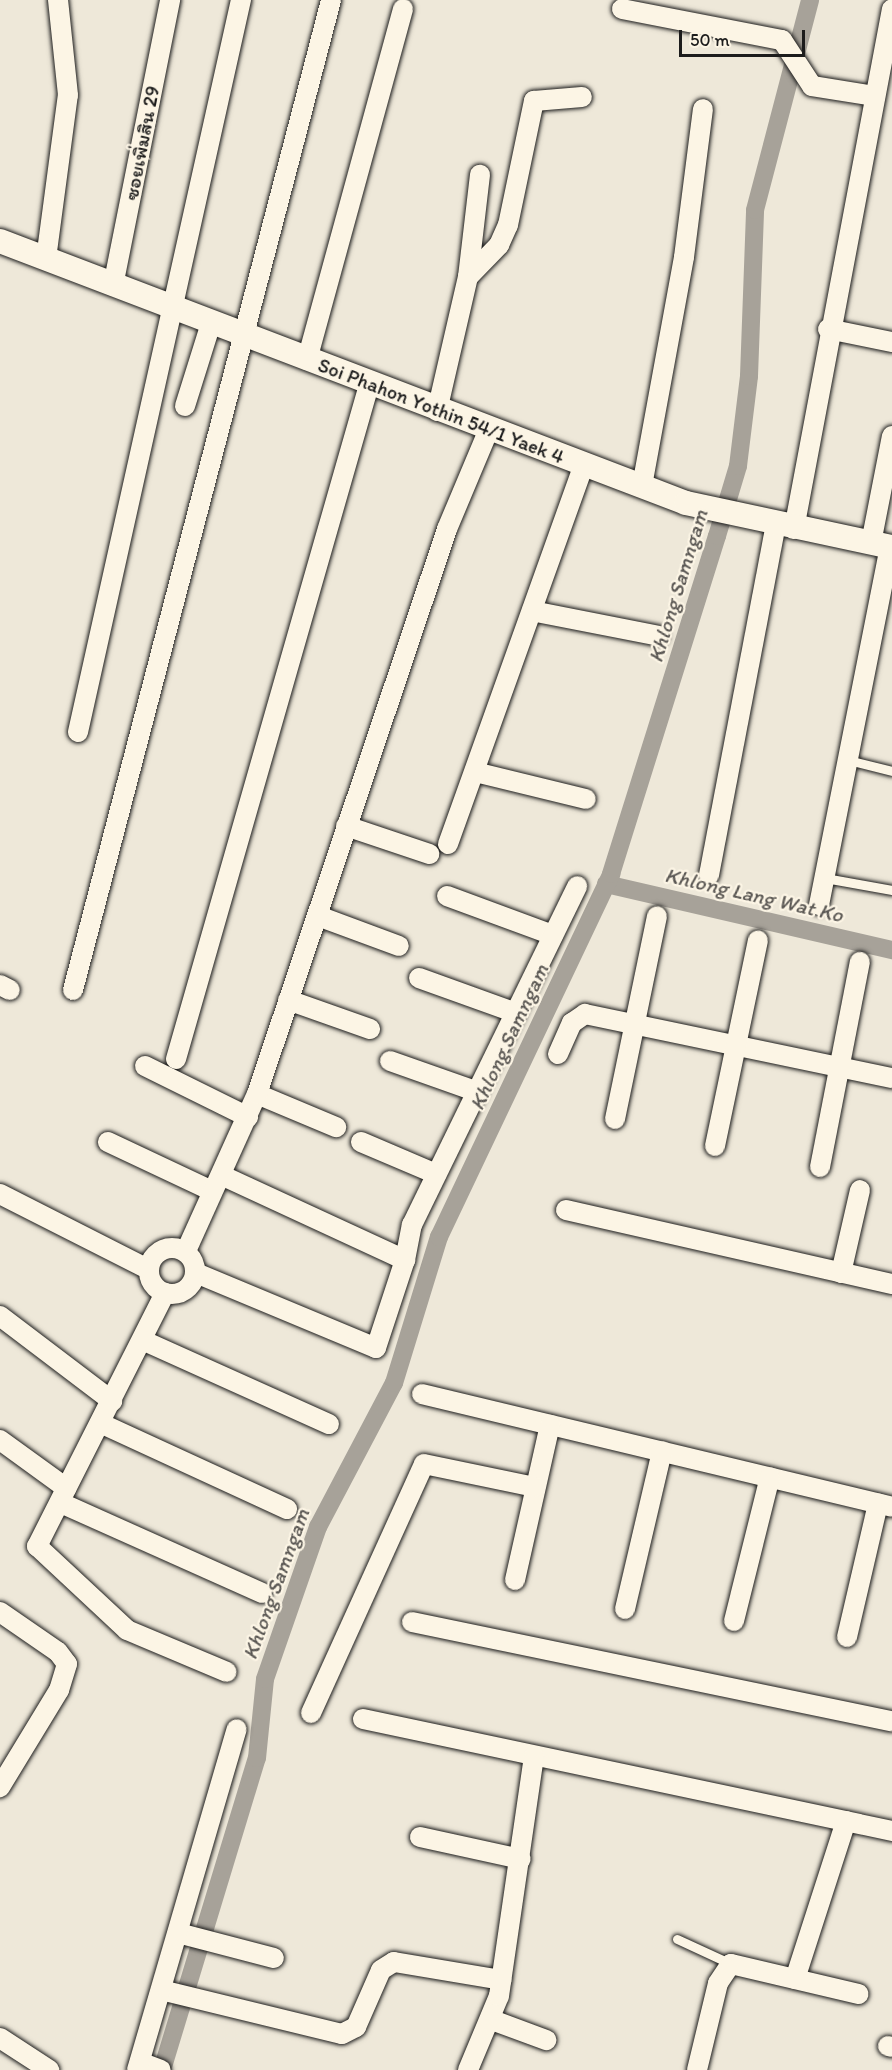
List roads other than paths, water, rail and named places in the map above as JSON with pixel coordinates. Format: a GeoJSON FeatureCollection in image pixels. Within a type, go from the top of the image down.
{"type":"FeatureCollection","features":[{"type":"Feature","properties":{"kind":"street"},"geometry":{"type":"LineString","coordinates":[[46,259],[68,95],[58,0]]}},
{"type":"Feature","properties":{"kind":"street","name":"ซอยเพิ่มสิน 29"},"geometry":{"type":"LineString","coordinates":[[113,286],[170,0]]}},
{"type":"Feature","properties":{"kind":"street"},"geometry":{"type":"LineString","coordinates":[[78,732],[170,306],[241,0]]}},
{"type":"Feature","properties":{"kind":"street"},"geometry":{"type":"LineString","coordinates":[[73,990],[331,0]]}},
{"type":"Feature","properties":{"kind":"street"},"geometry":{"type":"LineString","coordinates":[[307,360],[404,9]]}},
{"type":"Feature","properties":{"kind":"street"},"geometry":{"type":"LineString","coordinates":[[622,9],[782,40],[812,86],[875,96]]}},
{"type":"Feature","properties":{"kind":"street"},"geometry":{"type":"LineString","coordinates":[[710,875],[828,329],[875,96],[886,71],[892,9]]}},
{"type":"Feature","properties":{"kind":"street"},"geometry":{"type":"LineString","coordinates":[[468,277],[499,245],[508,225],[534,101],[582,97]]}},
{"type":"Feature","properties":{"kind":"street"},"geometry":{"type":"LineString","coordinates":[[642,486],[684,257],[703,109]]}},
{"type":"Feature","properties":{"kind":"street"},"geometry":{"type":"LineString","coordinates":[[437,411],[468,277],[480,176]]}},
{"type":"Feature","properties":{"kind":"street","name":"Soi Phahon Yothin 54/1 Yaek 4"},"geometry":{"type":"LineString","coordinates":[[0,241],[437,411],[686,503],[733,516],[884,546]]}},
{"type":"Feature","properties":{"kind":"street"},"geometry":{"type":"LineString","coordinates":[[185,406],[212,323]]}},
{"type":"Feature","properties":{"kind":"street"},"geometry":{"type":"LineString","coordinates":[[828,329],[892,342]]}},
{"type":"Feature","properties":{"kind":"street"},"geometry":{"type":"LineString","coordinates":[[176,1059],[369,385]]}},
{"type":"Feature","properties":{"kind":"street"},"geometry":{"type":"LineString","coordinates":[[489,429],[447,529],[257,1094],[186,1251],[196,1273],[376,1348],[405,1260],[412,1225],[577,886]]}},
{"type":"Feature","properties":{"kind":"street"},"geometry":{"type":"LineString","coordinates":[[819,905],[848,760],[884,546],[892,436]]}},
{"type":"Feature","properties":{"kind":"street"},"geometry":{"type":"LineString","coordinates":[[448,844],[584,465]]}},
{"type":"Feature","properties":{"kind":"street"},"geometry":{"type":"LineString","coordinates":[[532,611],[659,636]]}},
{"type":"Feature","properties":{"kind":"street"},"geometry":{"type":"LineString","coordinates":[[475,772],[586,799]]}},
{"type":"Feature","properties":{"kind":"street"},"geometry":{"type":"LineString","coordinates":[[346,826],[429,854]]}},
{"type":"Feature","properties":{"kind":"street"},"geometry":{"type":"LineString","coordinates":[[447,896],[552,935]]}},
{"type":"Feature","properties":{"kind":"street"},"geometry":{"type":"LineString","coordinates":[[318,916],[399,946]]}},
{"type":"Feature","properties":{"kind":"street"},"geometry":{"type":"LineString","coordinates":[[615,1119],[657,916]]}},
{"type":"Feature","properties":{"kind":"street"},"geometry":{"type":"LineString","coordinates":[[715,1146],[758,940]]}},
{"type":"Feature","properties":{"kind":"street"},"geometry":{"type":"LineString","coordinates":[[820,1167],[860,962]]}},
{"type":"Feature","properties":{"kind":"street"},"geometry":{"type":"LineString","coordinates":[[419,978],[516,1013]]}},
{"type":"Feature","properties":{"kind":"street"},"geometry":{"type":"LineString","coordinates":[[288,1000],[370,1029]]}},
{"type":"Feature","properties":{"kind":"street"},"geometry":{"type":"LineString","coordinates":[[558,1054],[577,1016],[634,1025],[892,1078]]}},
{"type":"Feature","properties":{"kind":"street"},"geometry":{"type":"LineString","coordinates":[[390,1061],[478,1092]]}},
{"type":"Feature","properties":{"kind":"street"},"geometry":{"type":"LineString","coordinates":[[145,1066],[248,1117]]}},
{"type":"Feature","properties":{"kind":"street"},"geometry":{"type":"LineString","coordinates":[[257,1094],[336,1127]]}},
{"type":"Feature","properties":{"kind":"street"},"geometry":{"type":"LineString","coordinates":[[108,1142],[405,1260]]}},
{"type":"Feature","properties":{"kind":"street"},"geometry":{"type":"LineString","coordinates":[[362,1142],[436,1174]]}},
{"type":"Feature","properties":{"kind":"street"},"geometry":{"type":"LineString","coordinates":[[841,1273],[860,1190]]}},
{"type":"Feature","properties":{"kind":"street"},"geometry":{"type":"LineString","coordinates":[[0,1194],[148,1269]]}},
{"type":"Feature","properties":{"kind":"street"},"geometry":{"type":"LineString","coordinates":[[566,1210],[892,1284]]}},
{"type":"Feature","properties":{"kind":"street"},"geometry":{"type":"LineString","coordinates":[[186,1251],[162,1249],[148,1269],[151,1281],[165,1293],[183,1292],[196,1273]]}},
{"type":"Feature","properties":{"kind":"street"},"geometry":{"type":"LineString","coordinates":[[165,1293],[37,1546],[126,1630],[227,1671]]}},
{"type":"Feature","properties":{"kind":"street"},"geometry":{"type":"LineString","coordinates":[[0,1316],[112,1401]]}},
{"type":"Feature","properties":{"kind":"street"},"geometry":{"type":"LineString","coordinates":[[142,1340],[329,1424]]}},
{"type":"Feature","properties":{"kind":"street"},"geometry":{"type":"LineString","coordinates":[[422,1395],[885,1505],[847,1637]]}},
{"type":"Feature","properties":{"kind":"street"},"geometry":{"type":"LineString","coordinates":[[100,1423],[287,1509]]}},
{"type":"Feature","properties":{"kind":"street"},"geometry":{"type":"LineString","coordinates":[[515,1580],[550,1425]]}},
{"type":"Feature","properties":{"kind":"street"},"geometry":{"type":"LineString","coordinates":[[0,1440],[64,1495],[262,1593]]}},
{"type":"Feature","properties":{"kind":"street"},"geometry":{"type":"LineString","coordinates":[[626,1609],[662,1451]]}},
{"type":"Feature","properties":{"kind":"street"},"geometry":{"type":"LineString","coordinates":[[311,1713],[424,1464],[535,1487]]}},
{"type":"Feature","properties":{"kind":"street"},"geometry":{"type":"LineString","coordinates":[[734,1621],[770,1477]]}},
{"type":"Feature","properties":{"kind":"street"},"geometry":{"type":"LineString","coordinates":[[0,1612],[58,1652],[67,1664],[59,1690],[0,1787]]}},
{"type":"Feature","properties":{"kind":"street"},"geometry":{"type":"LineString","coordinates":[[412,1622],[892,1721]]}},
{"type":"Feature","properties":{"kind":"street"},"geometry":{"type":"LineString","coordinates":[[363,1719],[892,1831]]}},
{"type":"Feature","properties":{"kind":"street"},"geometry":{"type":"LineString","coordinates":[[147,2067],[165,1991],[237,1729]]}},
{"type":"Feature","properties":{"kind":"street"},"geometry":{"type":"LineString","coordinates":[[468,2070],[492,2020],[501,1980],[521,1859],[534,1757]]}},
{"type":"Feature","properties":{"kind":"street"},"geometry":{"type":"LineString","coordinates":[[795,1978],[846,1821]]}},
{"type":"Feature","properties":{"kind":"street"},"geometry":{"type":"LineString","coordinates":[[420,1837],[521,1859]]}},
{"type":"Feature","properties":{"kind":"street"},"geometry":{"type":"LineString","coordinates":[[181,1934],[274,1958]]}},
{"type":"Feature","properties":{"kind":"street"},"geometry":{"type":"LineString","coordinates":[[165,1991],[342,2034],[356,2026],[381,1970],[393,1962],[501,1980]]}},
{"type":"Feature","properties":{"kind":"street"},"geometry":{"type":"LineString","coordinates":[[697,2070],[718,1983],[732,1964],[859,1994]]}},
{"type":"Feature","properties":{"kind":"street"},"geometry":{"type":"LineString","coordinates":[[492,2020],[546,2040]]}},
{"type":"Feature","properties":{"kind":"street"},"geometry":{"type":"LineString","coordinates":[[0,2038],[49,2070]]}},
{"type":"Feature","properties":{"kind":"lane"},"geometry":{"type":"LineString","coordinates":[[848,760],[892,771]]}},
{"type":"Feature","properties":{"kind":"lane"},"geometry":{"type":"LineString","coordinates":[[825,878],[892,890]]}},
{"type":"Feature","properties":{"kind":"lane"},"geometry":{"type":"LineString","coordinates":[[677,1939],[732,1964]]}},
{"type":"Feature","properties":{"kind":"waterway","name":"Khlong Samngam"},"geometry":{"type":"LineString","coordinates":[[162,2070],[257,1758],[265,1679],[318,1527],[394,1383],[439,1237],[611,874],[717,536],[738,466],[749,376],[755,210],[810,0]]}},
{"type":"Feature","properties":{"kind":"waterway","name":"Khlong Lang Wat Ko"},"geometry":{"type":"LineString","coordinates":[[606,884],[892,950]]}}]}
